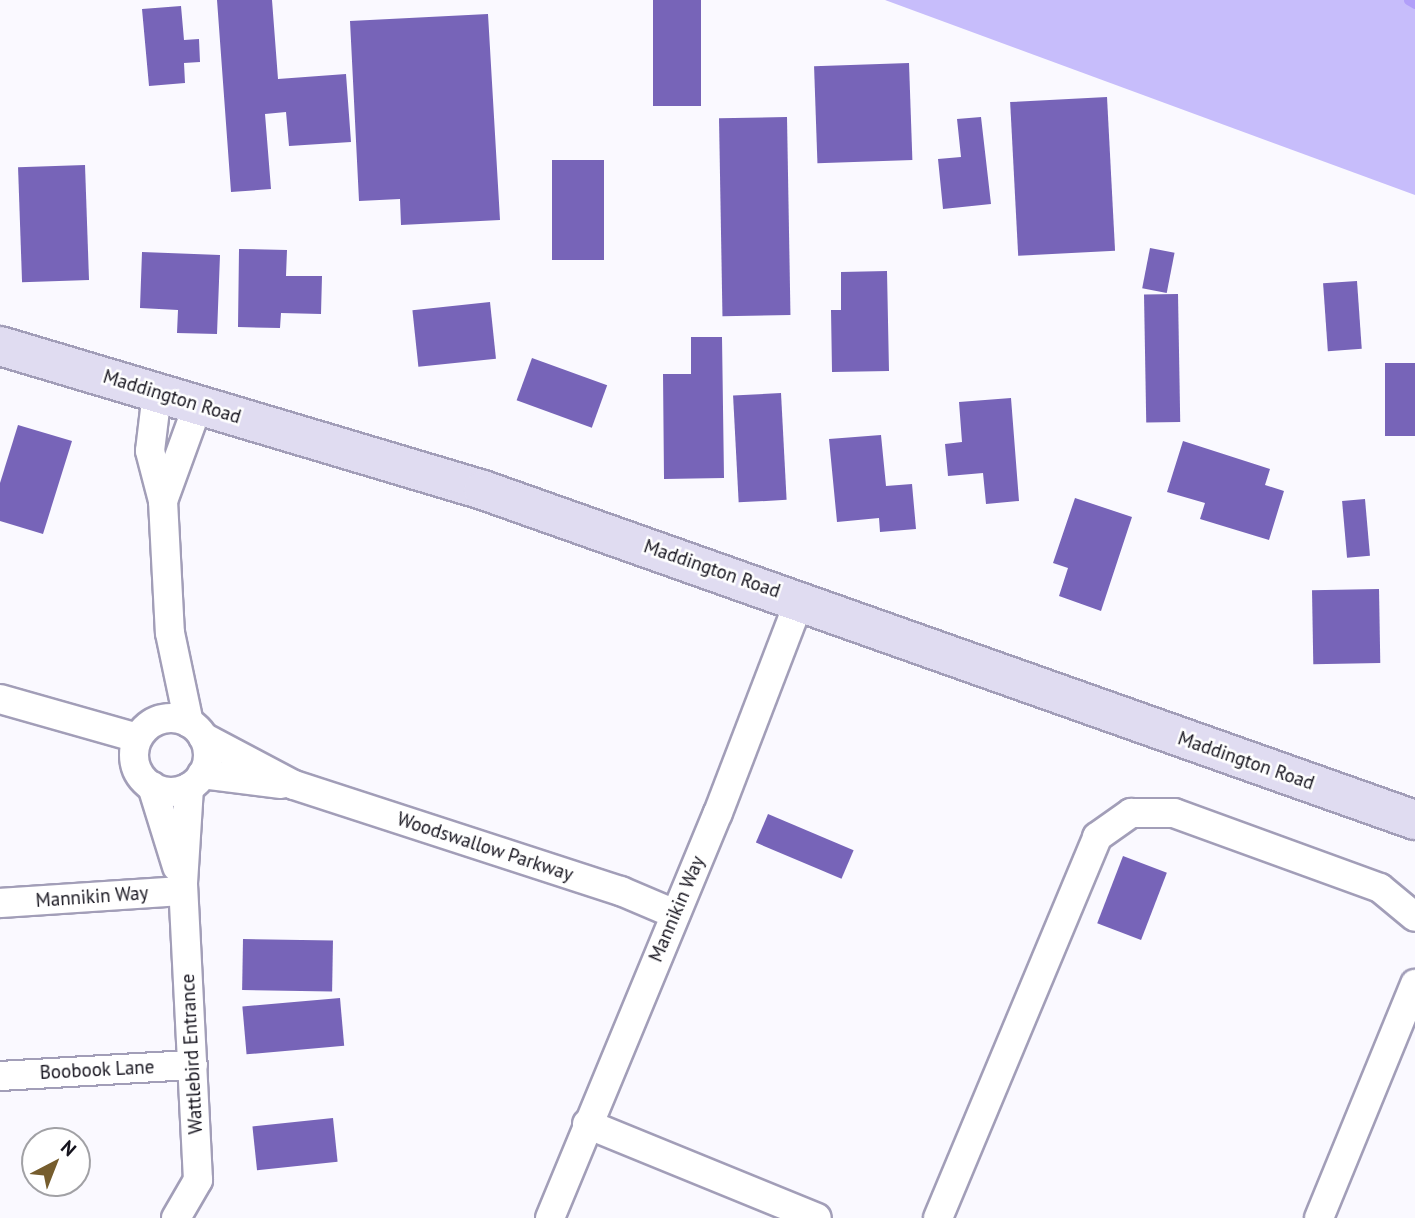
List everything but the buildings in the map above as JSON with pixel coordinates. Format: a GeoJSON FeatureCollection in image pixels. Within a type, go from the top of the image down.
{"type":"FeatureCollection","features":[{"type":"Feature","properties":{"kind":"main road","name":"Maddington Road"},"geometry":{"type":"LineString","coordinates":[[0,346],[483,491],[800,599],[1007,679],[1415,820]]}},
{"type":"Feature","properties":{"kind":"street"},"geometry":{"type":"LineString","coordinates":[[136,750],[160,720],[170,633],[163,502],[150,450],[157,393]]}},
{"type":"Feature","properties":{"kind":"street"},"geometry":{"type":"LineString","coordinates":[[163,502],[198,405]]}},
{"type":"Feature","properties":{"kind":"street","name":"Mannikin Way"},"geometry":{"type":"LineString","coordinates":[[550,1218],[800,599]]}},
{"type":"Feature","properties":{"kind":"street"},"geometry":{"type":"LineString","coordinates":[[0,699],[49,713],[136,750],[152,786],[176,792],[195,781],[207,749],[196,730],[170,633]]}},
{"type":"Feature","properties":{"kind":"street"},"geometry":{"type":"LineString","coordinates":[[160,720],[196,730]]}},
{"type":"Feature","properties":{"kind":"street","name":"Woodswallow Parkway"},"geometry":{"type":"LineString","coordinates":[[196,730],[294,785],[621,891],[675,914]]}},
{"type":"Feature","properties":{"kind":"street","name":"Woodswallow Parkway"},"geometry":{"type":"LineString","coordinates":[[195,781],[294,785]]}},
{"type":"Feature","properties":{"kind":"street","name":"Wattlebird Entrance"},"geometry":{"type":"LineString","coordinates":[[176,1218],[198,1180],[183,887],[195,781]]}},
{"type":"Feature","properties":{"kind":"street","name":"Wattlebird Entrance"},"geometry":{"type":"LineString","coordinates":[[152,786],[183,887]]}},
{"type":"Feature","properties":{"kind":"street"},"geometry":{"type":"LineString","coordinates":[[938,1218],[1097,837],[1131,813],[1174,813],[1380,888],[1415,917]]}},
{"type":"Feature","properties":{"kind":"street","name":"Mannikin Way"},"geometry":{"type":"LineString","coordinates":[[0,903],[183,887]]}},
{"type":"Feature","properties":{"kind":"street"},"geometry":{"type":"LineString","coordinates":[[1319,1218],[1415,984]]}},
{"type":"Feature","properties":{"kind":"street","name":"Boobook Lane"},"geometry":{"type":"LineString","coordinates":[[0,1076],[193,1065]]}},
{"type":"Feature","properties":{"kind":"street"},"geometry":{"type":"LineString","coordinates":[[587,1124],[817,1218]]}},
{"type":"Feature","properties":{"kind":"shaded area"},"geometry":{"type":"Polygon","coordinates":[[[885,0],[1415,0],[1415,195],[885,0]]]}},
{"type":"Feature","properties":{"kind":"waterway"},"geometry":{"type":"LineString","coordinates":[[1408,0],[1415,4]]}}]}
